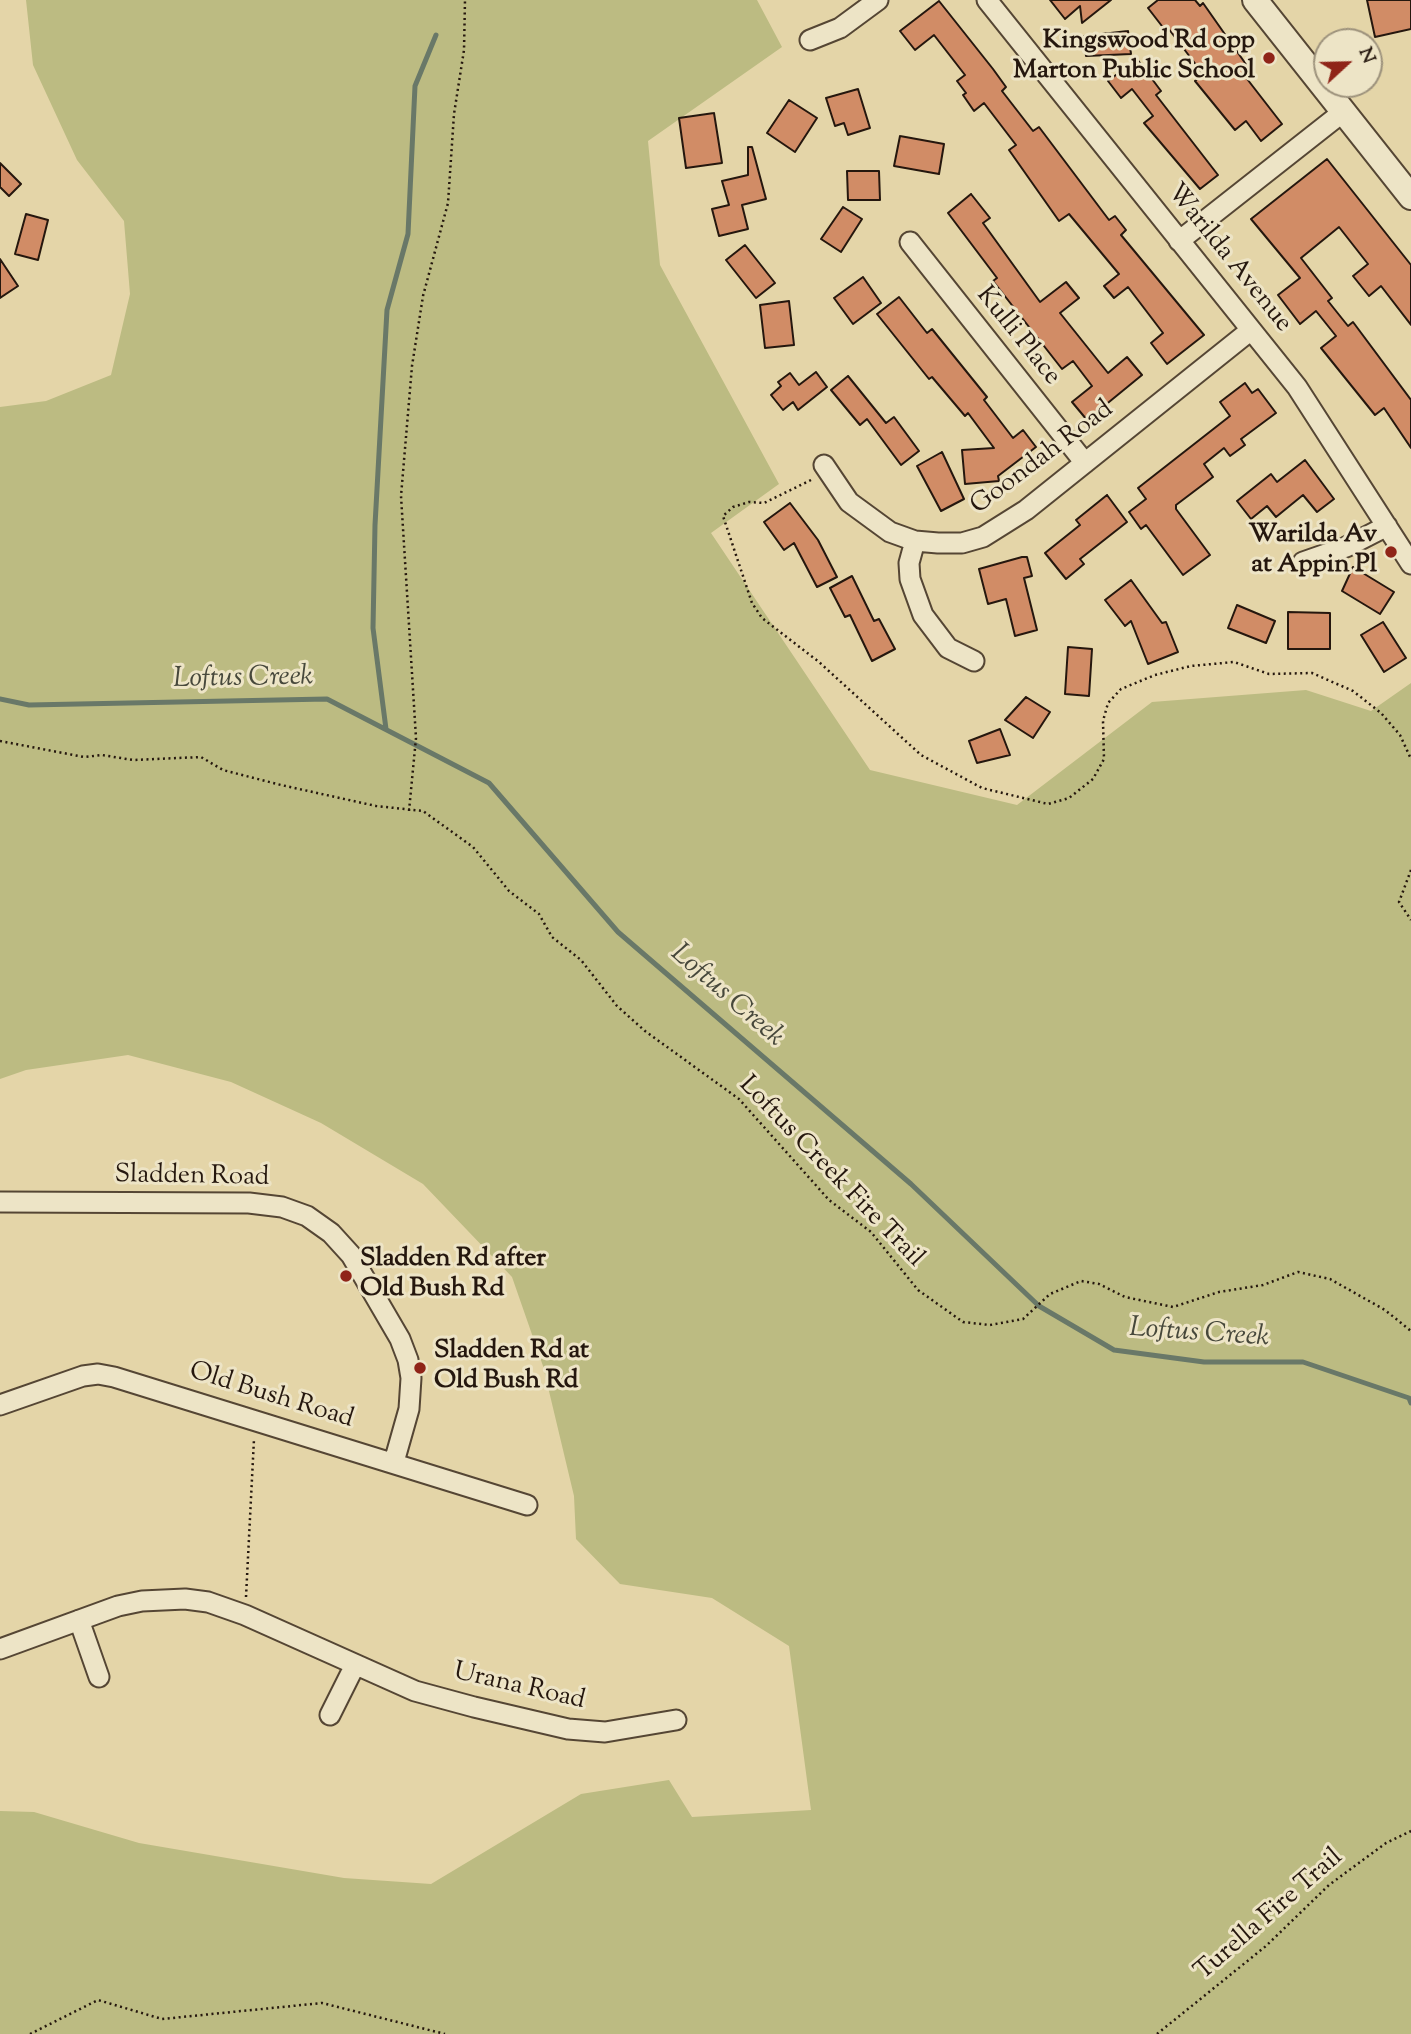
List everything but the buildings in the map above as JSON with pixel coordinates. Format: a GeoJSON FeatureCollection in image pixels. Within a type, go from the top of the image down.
{"type":"FeatureCollection","features":[{"type":"Feature","properties":{"kind":"street"},"geometry":{"type":"LineString","coordinates":[[810,40],[840,28],[878,0]]}},
{"type":"Feature","properties":{"kind":"street","name":"Warilda Avenue"},"geometry":{"type":"LineString","coordinates":[[987,0],[1311,408],[1411,564]]}},
{"type":"Feature","properties":{"kind":"street"},"geometry":{"type":"LineString","coordinates":[[1255,0],[1411,197]]}},
{"type":"Feature","properties":{"kind":"street"},"geometry":{"type":"LineString","coordinates":[[1179,241],[1343,112]]}},
{"type":"Feature","properties":{"kind":"street","name":"Kulli Place"},"geometry":{"type":"LineString","coordinates":[[910,242],[1085,463]]}},
{"type":"Feature","properties":{"kind":"street","name":"Goondah Road"},"geometry":{"type":"LineString","coordinates":[[826,469],[849,502],[890,532],[915,541],[962,543],[983,537],[1019,516],[1251,330]]}},
{"type":"Feature","properties":{"kind":"street"},"geometry":{"type":"LineString","coordinates":[[1303,562],[1355,544],[1387,526]]}},
{"type":"Feature","properties":{"kind":"street"},"geometry":{"type":"LineString","coordinates":[[915,541],[909,563],[910,579],[923,615],[948,648],[974,661]]}},
{"type":"Feature","properties":{"kind":"street","name":"Sladden Road"},"geometry":{"type":"LineString","coordinates":[[0,1202],[249,1203],[282,1207],[307,1216],[331,1233],[351,1255],[400,1339],[408,1360],[411,1378],[409,1409],[394,1462]]}},
{"type":"Feature","properties":{"kind":"street","name":"Old Bush Road"},"geometry":{"type":"LineString","coordinates":[[0,1405],[83,1376],[99,1374],[394,1462],[527,1505]]}},
{"type":"Feature","properties":{"kind":"street","name":"Urana Road"},"geometry":{"type":"LineString","coordinates":[[0,1649],[118,1606],[164,1599],[208,1602],[245,1615],[415,1691],[568,1729],[605,1732],[676,1720]]}},
{"type":"Feature","properties":{"kind":"street"},"geometry":{"type":"LineString","coordinates":[[79,1620],[99,1677]]}},
{"type":"Feature","properties":{"kind":"street"},"geometry":{"type":"LineString","coordinates":[[330,1715],[355,1665]]}},
{"type":"Feature","properties":{"kind":"path"},"geometry":{"type":"LineString","coordinates":[[409,811],[416,738],[401,496],[412,366],[422,296],[448,203],[454,114],[464,50],[465,0]]}},
{"type":"Feature","properties":{"kind":"path"},"geometry":{"type":"LineString","coordinates":[[826,469],[764,503],[749,502],[733,507],[723,516],[752,603],[762,618],[820,663],[921,755],[982,788],[1048,804],[1069,799],[1093,779],[1104,759],[1103,721],[1108,703],[1121,689],[1155,675],[1191,666],[1234,662],[1269,674],[1312,673],[1353,691],[1381,713],[1400,735],[1411,759]]}},
{"type":"Feature","properties":{"kind":"path","name":"Loftus Creek Fire Trail"},"geometry":{"type":"LineString","coordinates":[[0,741],[84,757],[102,755],[133,760],[201,757],[223,769],[281,785],[409,811],[423,811],[473,847],[509,891],[539,914],[552,937],[581,960],[617,1006],[645,1031],[739,1099],[829,1200],[871,1233],[919,1290],[963,1322],[990,1325],[1023,1320],[1049,1294],[1081,1281],[1098,1284],[1125,1297],[1173,1307],[1219,1292],[1263,1285],[1298,1272],[1330,1279],[1385,1310],[1411,1331]]}},
{"type":"Feature","properties":{"kind":"path"},"geometry":{"type":"LineString","coordinates":[[1411,870],[1399,902],[1411,920]]}},
{"type":"Feature","properties":{"kind":"path"},"geometry":{"type":"LineString","coordinates":[[245,1615],[254,1436]]}},
{"type":"Feature","properties":{"kind":"path","name":"Turella Fire Trail"},"geometry":{"type":"LineString","coordinates":[[1157,2034],[1266,1946],[1329,1885],[1386,1843],[1411,1831]]}},
{"type":"Feature","properties":{"kind":"path"},"geometry":{"type":"LineString","coordinates":[[30,2034],[98,2000],[162,2019],[322,2003],[445,2034]]}},
{"type":"Feature","properties":{"kind":"shaded area"},"geometry":{"type":"Polygon","coordinates":[[[26,0],[757,0],[782,47],[648,141],[660,265],[779,484],[711,533],[870,770],[1017,805],[1152,702],[1306,690],[1371,711],[1411,683],[1411,2034],[0,2034],[0,1811],[34,1812],[139,1843],[344,1878],[431,1884],[581,1794],[669,1780],[692,1817],[811,1810],[789,1646],[712,1598],[620,1584],[576,1539],[574,1496],[543,1366],[512,1277],[423,1184],[321,1123],[231,1082],[128,1055],[26,1070],[0,1079],[0,407],[46,401],[111,375],[130,294],[124,221],[77,160],[33,65],[26,0]]]}},
{"type":"Feature","properties":{"kind":"waterway"},"geometry":{"type":"LineString","coordinates":[[386,729],[373,628],[375,525],[387,310],[408,234],[415,86],[436,35]]}},
{"type":"Feature","properties":{"kind":"waterway","name":"Loftus Creek"},"geometry":{"type":"LineString","coordinates":[[0,699],[29,705],[327,699],[489,783],[618,932],[911,1184],[1039,1306],[1114,1350],[1204,1362],[1303,1362],[1409,1398],[1411,1403]]}},
{"type":"Feature","properties":{"kind":"place","name":"Kingswood Rd opp Marton Public School"},"geometry":{"type":"Point","coordinates":[1269,58]}},
{"type":"Feature","properties":{"kind":"place","name":"Warilda Av at Appin Pl"},"geometry":{"type":"Point","coordinates":[1391,552]}},
{"type":"Feature","properties":{"kind":"place","name":"Sladden Rd after Old Bush Rd"},"geometry":{"type":"Point","coordinates":[346,1276]}},
{"type":"Feature","properties":{"kind":"place","name":"Sladden Rd at Old Bush Rd"},"geometry":{"type":"Point","coordinates":[420,1368]}}]}
